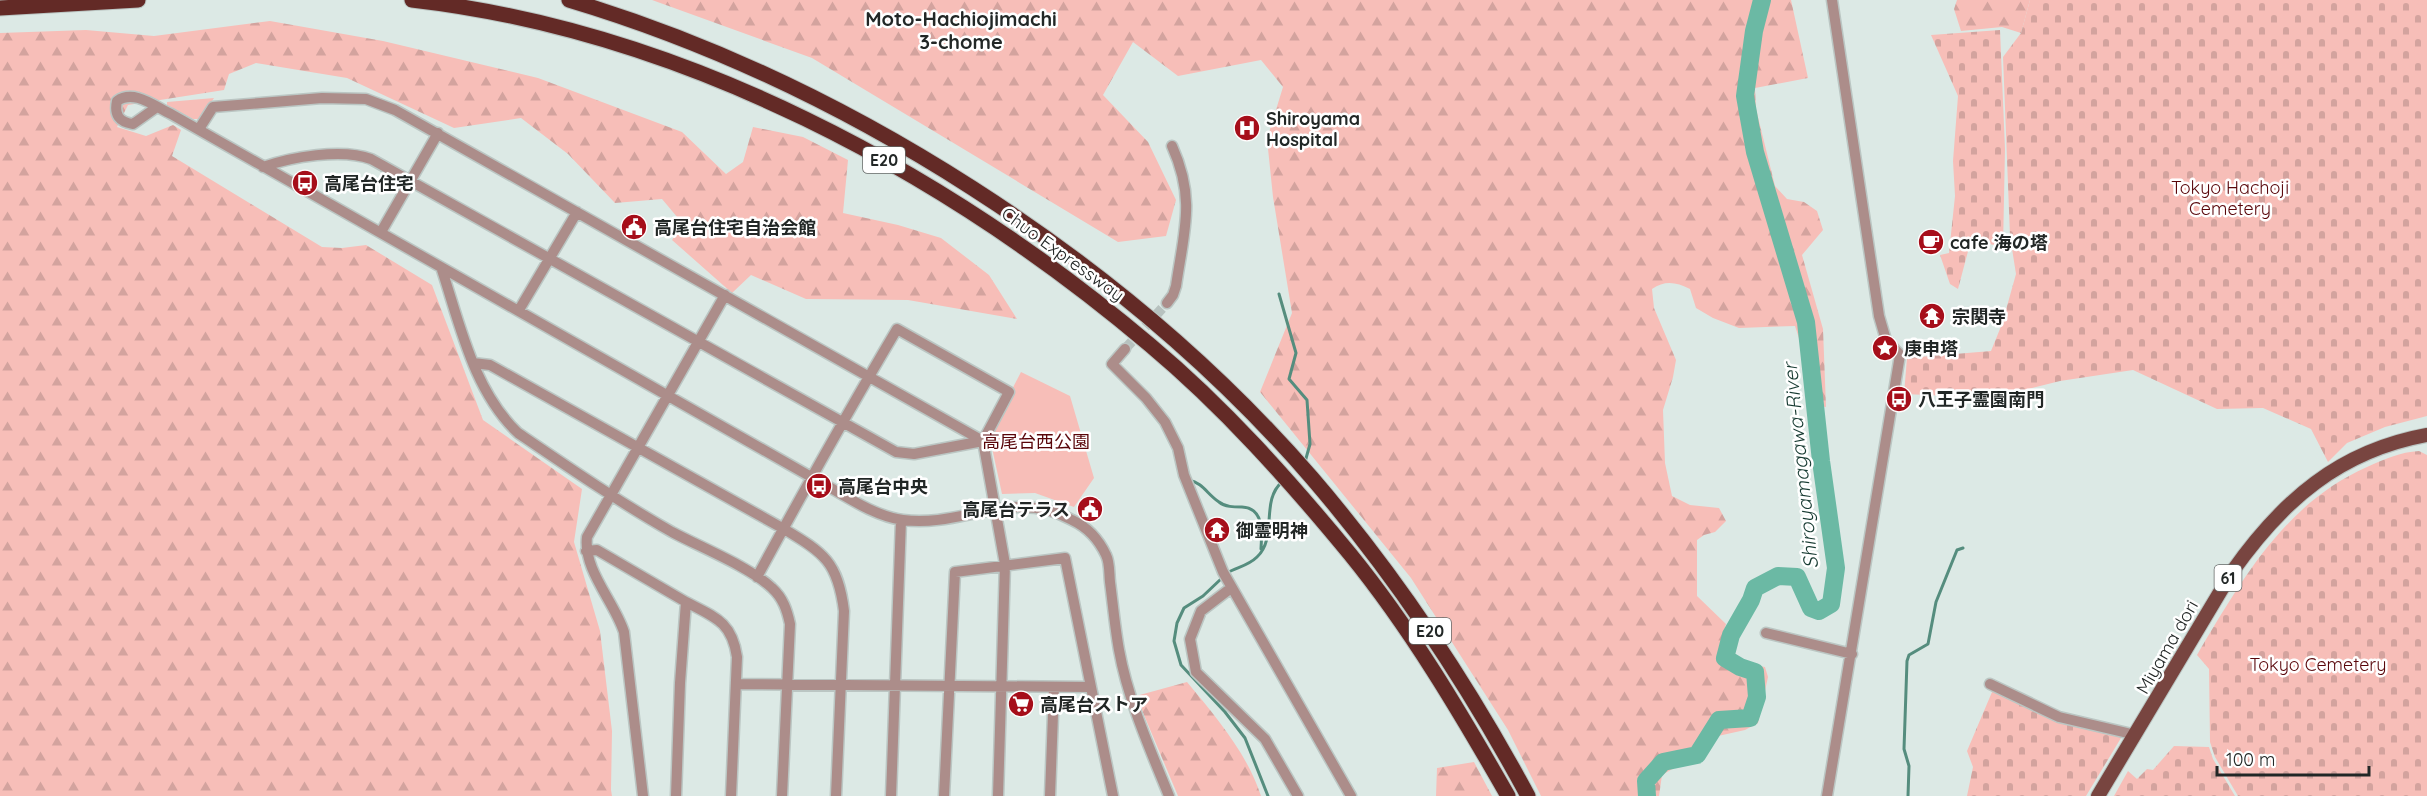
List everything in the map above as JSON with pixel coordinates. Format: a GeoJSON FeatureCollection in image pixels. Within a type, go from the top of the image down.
{"type":"FeatureCollection","features":[{"type":"Feature","properties":{"kind":"highway"},"geometry":{"type":"LineString","coordinates":[[0,8],[138,0]]}},
{"type":"Feature","properties":{"kind":"highway","name":"Chuo Expressway"},"geometry":{"type":"LineString","coordinates":[[412,0],[479,9],[626,48],[758,98],[827,130],[948,197],[1007,235],[1080,288],[1161,355],[1221,411],[1277,469],[1352,556],[1398,618],[1439,680],[1508,796]]}},
{"type":"Feature","properties":{"kind":"highway","name":"Chuo Expressway"},"geometry":{"type":"LineString","coordinates":[[569,0],[622,16],[687,40],[760,71],[824,103],[912,152],[995,204],[1120,294],[1209,373],[1292,455],[1312,479],[1406,597],[1454,666],[1528,796]]}},
{"type":"Feature","properties":{"kind":"main road","name":"Miyama dori"},"geometry":{"type":"LineString","coordinates":[[2098,796],[2232,572],[2257,536],[2295,498],[2333,470],[2390,444],[2427,435]]}},
{"type":"Feature","properties":{"kind":"street"},"geometry":{"type":"LineString","coordinates":[[1827,796],[1900,355],[1886,340],[1878,316],[1832,0]]}},
{"type":"Feature","properties":{"kind":"street"},"geometry":{"type":"LineString","coordinates":[[199,129],[213,107],[333,98],[366,99],[395,110],[983,441]]}},
{"type":"Feature","properties":{"kind":"street"},"geometry":{"type":"LineString","coordinates":[[157,107],[813,478],[875,510],[901,520],[937,519],[996,509],[1034,506],[1066,516],[1083,526],[1098,541],[1107,557],[1118,648],[1125,679],[1169,796]]}},
{"type":"Feature","properties":{"kind":"street"},"geometry":{"type":"LineString","coordinates":[[381,232],[438,133]]}},
{"type":"Feature","properties":{"kind":"street"},"geometry":{"type":"LineString","coordinates":[[1167,303],[1176,286],[1188,204],[1181,166],[1172,146]]}},
{"type":"Feature","properties":{"kind":"street"},"geometry":{"type":"LineString","coordinates":[[263,167],[293,158],[354,154],[380,163],[896,452],[914,454],[983,441]]}},
{"type":"Feature","properties":{"kind":"street"},"geometry":{"type":"LineString","coordinates":[[519,310],[577,212]]}},
{"type":"Feature","properties":{"kind":"street"},"geometry":{"type":"LineString","coordinates":[[441,267],[484,390],[505,421],[518,433],[612,495],[671,531],[757,577],[772,587],[787,609],[790,624],[783,796]]}},
{"type":"Feature","properties":{"kind":"street"},"geometry":{"type":"LineString","coordinates":[[643,796],[624,632],[620,618],[586,551],[587,537],[725,295]]}},
{"type":"Feature","properties":{"kind":"street"},"geometry":{"type":"LineString","coordinates":[[757,577],[897,329],[1009,392],[983,441],[1005,564],[998,796]]}},
{"type":"Feature","properties":{"kind":"street"},"geometry":{"type":"LineString","coordinates":[[1125,349],[1112,364],[1146,398],[1165,422],[1178,448],[1185,479],[1227,580],[1351,796]]}},
{"type":"Feature","properties":{"kind":"street"},"geometry":{"type":"LineString","coordinates":[[473,363],[490,364],[784,529],[814,547],[833,568],[839,579],[844,611],[836,796]]}},
{"type":"Feature","properties":{"kind":"street"},"geometry":{"type":"LineString","coordinates":[[891,796],[901,520]]}},
{"type":"Feature","properties":{"kind":"street"},"geometry":{"type":"LineString","coordinates":[[586,551],[597,550],[716,618],[730,631],[737,657],[730,796]]}},
{"type":"Feature","properties":{"kind":"street"},"geometry":{"type":"LineString","coordinates":[[944,796],[955,572],[1065,558],[1113,796]]}},
{"type":"Feature","properties":{"kind":"street"},"geometry":{"type":"LineString","coordinates":[[1227,580],[1201,611],[1190,639],[1196,672],[1265,739],[1298,796]]}},
{"type":"Feature","properties":{"kind":"street"},"geometry":{"type":"LineString","coordinates":[[676,796],[680,683],[686,602]]}},
{"type":"Feature","properties":{"kind":"street"},"geometry":{"type":"LineString","coordinates":[[1766,633],[1851,654]]}},
{"type":"Feature","properties":{"kind":"street"},"geometry":{"type":"LineString","coordinates":[[736,684],[1090,687]]}},
{"type":"Feature","properties":{"kind":"street"},"geometry":{"type":"LineString","coordinates":[[1990,684],[2059,717],[2136,735]]}},
{"type":"Feature","properties":{"kind":"street"},"geometry":{"type":"LineString","coordinates":[[1050,796],[1054,687]]}},
{"type":"Feature","properties":{"kind":"green space"},"geometry":{"type":"Polygon","coordinates":[[[652,0],[1791,0],[1808,78],[1755,88],[1756,109],[1775,186],[1787,199],[1804,202],[1817,211],[1823,230],[1802,255],[1823,329],[1826,407],[1821,406],[1795,326],[1739,328],[1713,318],[1696,308],[1690,289],[1666,283],[1652,289],[1654,308],[1676,360],[1663,410],[1665,463],[1672,496],[1690,505],[1719,508],[1726,521],[1715,532],[1697,540],[1697,596],[1726,624],[1719,647],[1738,662],[1765,667],[1768,677],[1758,723],[1745,730],[1718,736],[1707,749],[1662,775],[1659,796],[1541,796],[1508,730],[1411,578],[1260,392],[1292,313],[1273,197],[1267,139],[1283,87],[1261,60],[1178,76],[1133,42],[1103,95],[1148,142],[1176,200],[1166,236],[1118,242],[812,58],[652,0]]]}},
{"type":"Feature","properties":{"kind":"green space"},"geometry":{"type":"Polygon","coordinates":[[[1957,0],[2030,0],[2021,33],[2002,27],[1961,31],[1954,9],[1957,0]]]}},
{"type":"Feature","properties":{"kind":"green space","name":"Tokyo Hachoji Cemetery"},"geometry":{"type":"Polygon","coordinates":[[[2030,0],[2427,0],[2427,416],[2385,427],[2347,443],[2328,462],[2311,429],[2263,408],[2217,409],[2133,370],[2060,381],[1993,398],[1904,394],[1907,358],[1991,351],[2002,324],[2016,274],[2010,236],[2003,57],[2021,33],[2030,0]]]}},
{"type":"Feature","properties":{"kind":"green space"},"geometry":{"type":"Polygon","coordinates":[[[270,21],[383,41],[538,78],[682,132],[726,174],[743,162],[753,127],[803,137],[848,160],[843,213],[898,225],[941,238],[989,275],[1017,319],[908,300],[806,299],[751,275],[732,293],[672,240],[683,224],[662,199],[615,203],[568,154],[521,118],[454,128],[347,78],[256,63],[229,74],[224,90],[128,105],[117,127],[146,136],[173,125],[181,130],[172,156],[322,247],[342,248],[366,245],[432,285],[483,420],[582,489],[574,542],[600,631],[612,731],[612,796],[0,796],[0,33],[86,30],[154,36],[270,21]]]}},
{"type":"Feature","properties":{"kind":"green space"},"geometry":{"type":"Polygon","coordinates":[[[2000,30],[2005,149],[2003,247],[1971,240],[1958,289],[1950,284],[1940,255],[1949,253],[1955,196],[1953,161],[1958,96],[1931,35],[2000,30]]]}},
{"type":"Feature","properties":{"kind":"green space"},"geometry":{"type":"Polygon","coordinates":[[[214,98],[200,119],[193,119],[167,105],[167,102],[214,98]]]}},
{"type":"Feature","properties":{"kind":"green space","name":"高尾台西公園"},"geometry":{"type":"Polygon","coordinates":[[[1021,372],[1070,396],[1094,478],[1074,507],[1035,493],[1002,494],[989,434],[1021,372]]]}},
{"type":"Feature","properties":{"kind":"green space","name":"Tokyo Cemetery"},"geometry":{"type":"Polygon","coordinates":[[[2419,451],[2427,455],[2427,796],[2238,796],[2215,757],[2210,742],[2209,669],[2197,655],[2249,572],[2289,523],[2312,501],[2338,482],[2367,467],[2399,454],[2419,451]]]}},
{"type":"Feature","properties":{"kind":"green space"},"geometry":{"type":"Polygon","coordinates":[[[1187,682],[1239,750],[1261,796],[1178,796],[1136,696],[1187,682]]]}},
{"type":"Feature","properties":{"kind":"green space"},"geometry":{"type":"Polygon","coordinates":[[[1995,685],[2059,717],[2124,733],[2086,796],[1967,796],[1973,767],[1967,751],[1995,685]]]}},
{"type":"Feature","properties":{"kind":"green space"},"geometry":{"type":"Polygon","coordinates":[[[2174,746],[2209,747],[2213,759],[2235,796],[2114,796],[2128,771],[2137,779],[2147,769],[2153,770],[2174,746]]]}},
{"type":"Feature","properties":{"kind":"green space"},"geometry":{"type":"Polygon","coordinates":[[[1474,762],[1492,796],[1436,796],[1437,768],[1474,762]]]}},
{"type":"Feature","properties":{"kind":"waterway","name":"Shiroyamagawa-River"},"geometry":{"type":"LineString","coordinates":[[1647,796],[1646,781],[1663,762],[1697,755],[1719,720],[1750,718],[1757,697],[1755,672],[1740,667],[1725,658],[1731,635],[1751,600],[1755,588],[1778,576],[1797,577],[1811,608],[1819,611],[1831,604],[1836,568],[1821,461],[1806,322],[1755,152],[1745,96],[1754,31],[1762,0]]}},
{"type":"Feature","properties":{"kind":"waterway"},"geometry":{"type":"LineString","coordinates":[[1279,294],[1296,353],[1289,379],[1307,400],[1310,444],[1305,462]]}},
{"type":"Feature","properties":{"kind":"waterway"},"geometry":{"type":"LineString","coordinates":[[1189,480],[1201,486],[1221,504],[1249,508],[1254,512],[1260,522],[1261,549]]}},
{"type":"Feature","properties":{"kind":"waterway"},"geometry":{"type":"LineString","coordinates":[[1227,573],[1250,562],[1263,549],[1267,540],[1272,499],[1275,490],[1282,482]]}},
{"type":"Feature","properties":{"kind":"waterway"},"geometry":{"type":"LineString","coordinates":[[1908,796],[1909,766],[1904,749],[1907,661],[1909,655],[1928,644],[1936,602],[1957,550],[1963,548]]}},
{"type":"Feature","properties":{"kind":"waterway"},"geometry":{"type":"LineString","coordinates":[[1222,578],[1203,596],[1184,608],[1177,623],[1174,641],[1181,665],[1225,712],[1245,738],[1268,796]]}},
{"type":"Feature","properties":{"kind":"tunnel"},"geometry":{"type":"LineString","coordinates":[[1125,349],[1167,303]]}},
{"type":"Feature","properties":{"kind":"place","name":"Shiroyama Hospital"},"geometry":{"type":"Point","coordinates":[1247,128]}},
{"type":"Feature","properties":{"kind":"place","name":"高尾台住宅"},"geometry":{"type":"Point","coordinates":[305,183]}},
{"type":"Feature","properties":{"kind":"place","name":"高尾台住宅自治会館"},"geometry":{"type":"Point","coordinates":[634,227]}},
{"type":"Feature","properties":{"kind":"place","name":"cafe 海の塔"},"geometry":{"type":"Point","coordinates":[1931,242]}},
{"type":"Feature","properties":{"kind":"place","name":"宗関寺"},"geometry":{"type":"Point","coordinates":[1932,316]}},
{"type":"Feature","properties":{"kind":"place","name":"庚申塔"},"geometry":{"type":"Point","coordinates":[1885,348]}},
{"type":"Feature","properties":{"kind":"place","name":"八王子霊園南門"},"geometry":{"type":"Point","coordinates":[1899,399]}},
{"type":"Feature","properties":{"kind":"place","name":"高尾台中央"},"geometry":{"type":"Point","coordinates":[819,486]}},
{"type":"Feature","properties":{"kind":"place","name":"高尾台テラス"},"geometry":{"type":"Point","coordinates":[1090,509]}},
{"type":"Feature","properties":{"kind":"place","name":"御霊明神"},"geometry":{"type":"Point","coordinates":[1217,530]}},
{"type":"Feature","properties":{"kind":"place","name":"高尾台ストア"},"geometry":{"type":"Point","coordinates":[1021,704]}},
{"type":"Feature","properties":{"kind":"district","name":"Moto-Hachiojimachi 3-chome"},"geometry":{"type":"Point","coordinates":[961,30]}}]}
